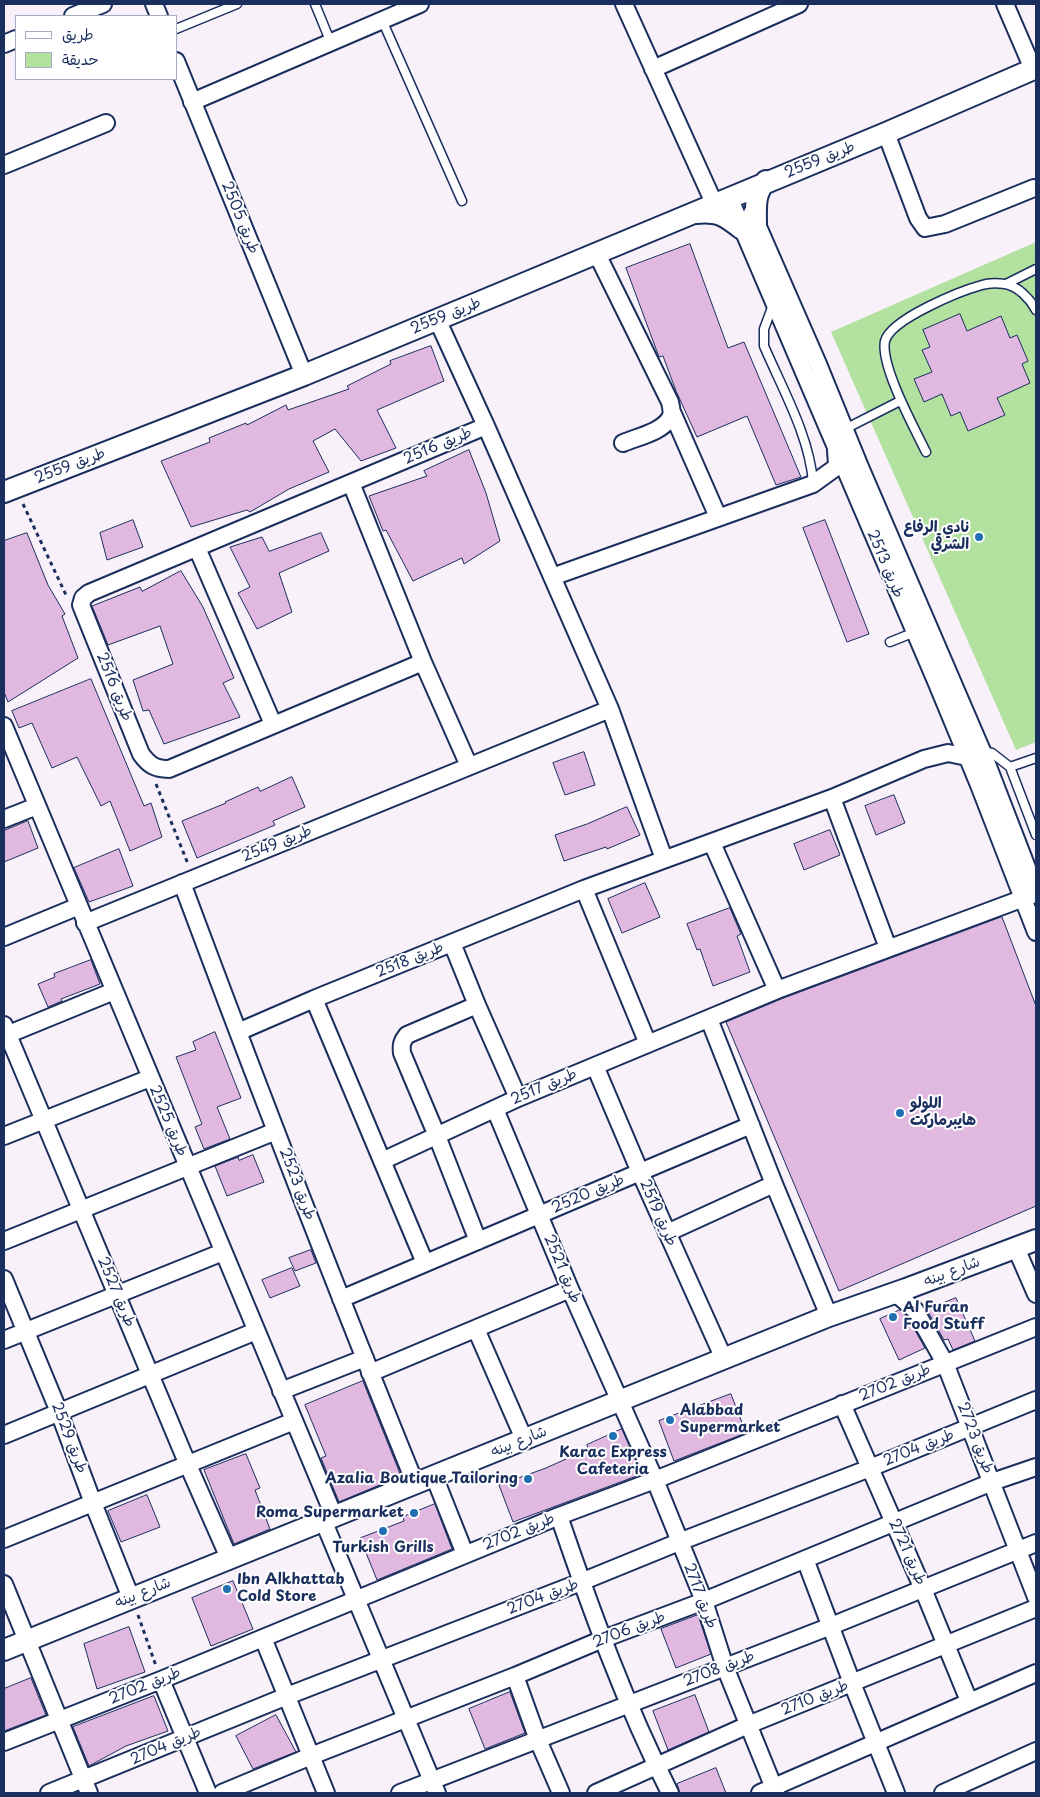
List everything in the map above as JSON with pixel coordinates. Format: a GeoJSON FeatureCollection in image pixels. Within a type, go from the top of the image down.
{"type":"FeatureCollection","features":[{"type":"Feature","properties":{"kind":"street"},"geometry":{"type":"LineString","coordinates":[[76,15],[103,4]]}},
{"type":"Feature","properties":{"kind":"street"},"geometry":{"type":"LineString","coordinates":[[192,102],[420,4]]}},
{"type":"Feature","properties":{"kind":"street","name":"طريق 2513"},"geometry":{"type":"LineString","coordinates":[[624,4],[654,69],[729,197],[749,227],[845,429],[853,470],[855,494],[915,632],[974,754]]}},
{"type":"Feature","properties":{"kind":"street"},"geometry":{"type":"LineString","coordinates":[[654,69],[799,4]]}},
{"type":"Feature","properties":{"kind":"street"},"geometry":{"type":"LineString","coordinates":[[1006,4],[1035,68]]}},
{"type":"Feature","properties":{"kind":"street","name":"طريق 2505"},"geometry":{"type":"LineString","coordinates":[[178,66],[304,375]]}},
{"type":"Feature","properties":{"kind":"street","name":"طريق 2559"},"geometry":{"type":"LineString","coordinates":[[10,490],[304,375],[597,254],[766,181],[886,133],[1035,68]]}},
{"type":"Feature","properties":{"kind":"street"},"geometry":{"type":"LineString","coordinates":[[4,165],[106,123]]}},
{"type":"Feature","properties":{"kind":"street"},"geometry":{"type":"LineString","coordinates":[[886,133],[918,218],[925,228],[945,224],[1034,188]]}},
{"type":"Feature","properties":{"kind":"street"},"geometry":{"type":"LineString","coordinates":[[689,214],[713,212],[749,227],[757,192],[766,181]]}},
{"type":"Feature","properties":{"kind":"street","name":"طريق 2513"},"geometry":{"type":"LineString","coordinates":[[749,227],[774,300],[836,449],[853,470],[1032,894],[1036,932]]}},
{"type":"Feature","properties":{"kind":"street"},"geometry":{"type":"LineString","coordinates":[[597,254],[670,402],[672,412],[718,518]]}},
{"type":"Feature","properties":{"kind":"street"},"geometry":{"type":"LineString","coordinates":[[436,319],[486,426],[610,709],[664,859]]}},
{"type":"Feature","properties":{"kind":"street"},"geometry":{"type":"LineString","coordinates":[[623,443],[661,427],[670,418],[672,412]]}},
{"type":"Feature","properties":{"kind":"street","name":"طريق 2516"},"geometry":{"type":"LineString","coordinates":[[148,764],[141,754],[81,606],[83,598],[89,593],[486,426]]}},
{"type":"Feature","properties":{"kind":"street"},"geometry":{"type":"LineString","coordinates":[[552,576],[813,484],[837,465],[836,449]]}},
{"type":"Feature","properties":{"kind":"street"},"geometry":{"type":"LineString","coordinates":[[351,483],[423,662],[469,766]]}},
{"type":"Feature","properties":{"kind":"street"},"geometry":{"type":"LineString","coordinates":[[813,484],[836,484],[855,494]]}},
{"type":"Feature","properties":{"kind":"street"},"geometry":{"type":"LineString","coordinates":[[197,548],[273,724]]}},
{"type":"Feature","properties":{"kind":"street"},"geometry":{"type":"LineString","coordinates":[[148,764],[158,768],[169,769],[423,662]]}},
{"type":"Feature","properties":{"kind":"street","name":"طريق 2549"},"geometry":{"type":"LineString","coordinates":[[86,922],[610,709]]}},
{"type":"Feature","properties":{"kind":"street","name":"طريق 2525"},"geometry":{"type":"LineString","coordinates":[[4,726],[294,1421],[357,1599],[435,1787]]}},
{"type":"Feature","properties":{"kind":"street","name":"طريق 2518"},"geometry":{"type":"LineString","coordinates":[[238,1032],[584,889],[832,798],[932,756],[948,753],[974,754]]}},
{"type":"Feature","properties":{"kind":"street"},"geometry":{"type":"LineString","coordinates":[[832,798],[888,948]]}},
{"type":"Feature","properties":{"kind":"street"},"geometry":{"type":"LineString","coordinates":[[4,819],[37,806]]}},
{"type":"Feature","properties":{"kind":"street"},"geometry":{"type":"LineString","coordinates":[[712,843],[777,990]]}},
{"type":"Feature","properties":{"kind":"street","name":"طريق 2523"},"geometry":{"type":"LineString","coordinates":[[188,881],[238,1032],[367,1366],[415,1482]]}},
{"type":"Feature","properties":{"kind":"street"},"geometry":{"type":"LineString","coordinates":[[584,889],[648,1044]]}},
{"type":"Feature","properties":{"kind":"street","name":"طريق 2517"},"geometry":{"type":"LineString","coordinates":[[382,1161],[518,1098],[777,990],[1032,894]]}},
{"type":"Feature","properties":{"kind":"street"},"geometry":{"type":"LineString","coordinates":[[4,937],[79,906]]}},
{"type":"Feature","properties":{"kind":"street"},"geometry":{"type":"LineString","coordinates":[[452,943],[518,1098]]}},
{"type":"Feature","properties":{"kind":"street"},"geometry":{"type":"LineString","coordinates":[[5,1032],[114,991]]}},
{"type":"Feature","properties":{"kind":"street"},"geometry":{"type":"LineString","coordinates":[[314,999],[425,1263]]}},
{"type":"Feature","properties":{"kind":"street"},"geometry":{"type":"LineString","coordinates":[[477,1005],[413,1032],[403,1040],[401,1046],[402,1053],[478,1241]]}},
{"type":"Feature","properties":{"kind":"street"},"geometry":{"type":"LineString","coordinates":[[709,1018],[750,1125],[829,1316]]}},
{"type":"Feature","properties":{"kind":"street","name":"طريق 2527"},"geometry":{"type":"LineString","coordinates":[[5,1032],[229,1558]]}},
{"type":"Feature","properties":{"kind":"street","name":"طريق 2519"},"geometry":{"type":"LineString","coordinates":[[595,1066],[640,1172],[724,1359]]}},
{"type":"Feature","properties":{"kind":"street"},"geometry":{"type":"LineString","coordinates":[[4,1136],[150,1078]]}},
{"type":"Feature","properties":{"kind":"street","name":"طريق 2521"},"geometry":{"type":"LineString","coordinates":[[495,1109],[570,1289],[620,1401]]}},
{"type":"Feature","properties":{"kind":"street","name":"طريق 2520"},"geometry":{"type":"LineString","coordinates":[[341,1298],[750,1125]]}},
{"type":"Feature","properties":{"kind":"street"},"geometry":{"type":"LineString","coordinates":[[4,1242],[276,1131]]}},
{"type":"Feature","properties":{"kind":"street"},"geometry":{"type":"LineString","coordinates":[[667,1233],[774,1184]]}},
{"type":"Feature","properties":{"kind":"street","name":"شارع بينه"},"geometry":{"type":"LineString","coordinates":[[4,1650],[829,1316],[1036,1240]]}},
{"type":"Feature","properties":{"kind":"street"},"geometry":{"type":"LineString","coordinates":[[1016,1248],[1036,1294]]}},
{"type":"Feature","properties":{"kind":"street"},"geometry":{"type":"LineString","coordinates":[[4,1340],[223,1252]]}},
{"type":"Feature","properties":{"kind":"street","name":"طريق 2529"},"geometry":{"type":"LineString","coordinates":[[4,1279],[59,1412],[93,1503],[132,1598]]}},
{"type":"Feature","properties":{"kind":"street"},"geometry":{"type":"LineString","coordinates":[[281,1391],[367,1366],[476,1329],[570,1289]]}},
{"type":"Feature","properties":{"kind":"street","name":"طريق 2723"},"geometry":{"type":"LineString","coordinates":[[892,1294],[915,1310],[945,1363],[1036,1597]]}},
{"type":"Feature","properties":{"kind":"street","name":"طريق 2702"},"geometry":{"type":"LineString","coordinates":[[4,1742],[161,1680],[559,1516],[655,1480],[1036,1326]]}},
{"type":"Feature","properties":{"kind":"street"},"geometry":{"type":"LineString","coordinates":[[476,1329],[524,1439]]}},
{"type":"Feature","properties":{"kind":"street"},"geometry":{"type":"LineString","coordinates":[[4,1434],[256,1331]]}},
{"type":"Feature","properties":{"kind":"street","name":"طريق 2704"},"geometry":{"type":"LineString","coordinates":[[49,1793],[87,1786],[185,1738],[287,1696],[870,1468],[1036,1400]]}},
{"type":"Feature","properties":{"kind":"street","name":"طريق 2717"},"geometry":{"type":"LineString","coordinates":[[620,1401],[655,1480],[704,1601],[725,1667],[748,1725],[770,1791]]}},
{"type":"Feature","properties":{"kind":"street","name":"طريق 2721"},"geometry":{"type":"LineString","coordinates":[[842,1404],[923,1588],[969,1701]]}},
{"type":"Feature","properties":{"kind":"street"},"geometry":{"type":"LineString","coordinates":[[4,1539],[294,1421]]}},
{"type":"Feature","properties":{"kind":"street","name":"طريق 2706"},"geometry":{"type":"LineString","coordinates":[[222,1793],[603,1639],[704,1601],[992,1482],[1036,1467]]}},
{"type":"Feature","properties":{"kind":"street"},"geometry":{"type":"LineString","coordinates":[[434,1476],[465,1554]]}},
{"type":"Feature","properties":{"kind":"street"},"geometry":{"type":"LineString","coordinates":[[559,1516],[581,1582],[603,1639],[656,1766],[670,1793]]}},
{"type":"Feature","properties":{"kind":"street","name":"طريق 2708"},"geometry":{"type":"LineString","coordinates":[[400,1793],[435,1787],[538,1740],[831,1626],[1036,1543]]}},
{"type":"Feature","properties":{"kind":"street"},"geometry":{"type":"LineString","coordinates":[[805,1559],[852,1684],[896,1793]]}},
{"type":"Feature","properties":{"kind":"street"},"geometry":{"type":"LineString","coordinates":[[4,1584],[87,1786]]}},
{"type":"Feature","properties":{"kind":"street","name":"طريق 2710"},"geometry":{"type":"LineString","coordinates":[[596,1793],[748,1725],[1036,1608]]}},
{"type":"Feature","properties":{"kind":"street"},"geometry":{"type":"LineString","coordinates":[[263,1638],[326,1793]]}},
{"type":"Feature","properties":{"kind":"street"},"geometry":{"type":"LineString","coordinates":[[770,1791],[875,1742],[1036,1673]]}},
{"type":"Feature","properties":{"kind":"street"},"geometry":{"type":"LineString","coordinates":[[515,1676],[538,1740],[560,1793]]}},
{"type":"Feature","properties":{"kind":"street"},"geometry":{"type":"LineString","coordinates":[[161,1680],[208,1793]]}},
{"type":"Feature","properties":{"kind":"street"},"geometry":{"type":"LineString","coordinates":[[943,1793],[1036,1752]]}},
{"type":"Feature","properties":{"kind":"lane"},"geometry":{"type":"LineString","coordinates":[[178,27],[238,4]]}},
{"type":"Feature","properties":{"kind":"lane"},"geometry":{"type":"LineString","coordinates":[[315,4],[331,43]]}},
{"type":"Feature","properties":{"kind":"lane"},"geometry":{"type":"LineString","coordinates":[[382,20],[462,201]]}},
{"type":"Feature","properties":{"kind":"lane"},"geometry":{"type":"LineString","coordinates":[[1006,284],[1036,269]]}},
{"type":"Feature","properties":{"kind":"lane"},"geometry":{"type":"LineString","coordinates":[[926,452],[900,401],[887,361],[885,342],[893,328],[938,300],[984,284],[1006,284],[1019,290],[1036,310]]}},
{"type":"Feature","properties":{"kind":"lane"},"geometry":{"type":"LineString","coordinates":[[774,300],[764,330],[764,346],[806,448],[812,468],[813,484]]}},
{"type":"Feature","properties":{"kind":"lane"},"geometry":{"type":"LineString","coordinates":[[845,429],[900,401]]}},
{"type":"Feature","properties":{"kind":"lane"},"geometry":{"type":"LineString","coordinates":[[890,642],[915,632]]}},
{"type":"Feature","properties":{"kind":"lane"},"geometry":{"type":"LineString","coordinates":[[974,754],[992,753],[1010,768],[1036,834]]}},
{"type":"Feature","properties":{"kind":"lane"},"geometry":{"type":"LineString","coordinates":[[1010,768],[1036,758]]}},
{"type":"Feature","properties":{"kind":"path"},"geometry":{"type":"LineString","coordinates":[[10,490],[66,596],[81,606]]}},
{"type":"Feature","properties":{"kind":"path"},"geometry":{"type":"LineString","coordinates":[[148,764],[188,881]]}},
{"type":"Feature","properties":{"kind":"path"},"geometry":{"type":"LineString","coordinates":[[132,1598],[161,1680]]}},
{"type":"Feature","properties":{"kind":"green space","name":"نادي الرفاع الشرقي"},"geometry":{"type":"Polygon","coordinates":[[[1036,242],[1036,742],[1016,750],[831,332],[1036,242]]]}},
{"type":"Feature","properties":{"kind":"building"},"geometry":{"type":"Polygon","coordinates":[[[690,244],[728,348],[744,342],[801,477],[776,485],[747,416],[697,437],[676,391],[663,356],[659,357],[626,268],[690,244]]]}},
{"type":"Feature","properties":{"kind":"building"},"geometry":{"type":"Polygon","coordinates":[[[960,314],[967,331],[1001,316],[1010,338],[1017,335],[1028,361],[1022,364],[1030,383],[997,398],[1005,415],[968,431],[960,412],[951,416],[942,394],[924,402],[914,379],[932,372],[922,350],[930,347],[923,330],[960,314]]]}},
{"type":"Feature","properties":{"kind":"building"},"geometry":{"type":"Polygon","coordinates":[[[431,346],[444,381],[377,410],[396,448],[361,461],[335,429],[313,441],[329,472],[289,489],[250,512],[247,510],[191,527],[161,461],[210,442],[209,438],[246,423],[247,425],[286,405],[288,410],[349,389],[347,386],[391,364],[390,361],[431,346]]]}},
{"type":"Feature","properties":{"kind":"building"},"geometry":{"type":"Polygon","coordinates":[[[469,450],[486,493],[500,541],[464,564],[462,558],[413,581],[386,530],[383,531],[369,496],[427,476],[424,471],[469,450]]]}},
{"type":"Feature","properties":{"kind":"building"},"geometry":{"type":"Polygon","coordinates":[[[133,520],[143,547],[107,560],[100,533],[133,520]]]}},
{"type":"Feature","properties":{"kind":"building"},"geometry":{"type":"Polygon","coordinates":[[[825,520],[869,634],[847,642],[803,528],[825,520]]]}},
{"type":"Feature","properties":{"kind":"building"},"geometry":{"type":"Polygon","coordinates":[[[27,533],[48,585],[65,614],[62,616],[78,658],[8,702],[4,692],[4,541],[27,533]]]}},
{"type":"Feature","properties":{"kind":"building"},"geometry":{"type":"Polygon","coordinates":[[[321,533],[329,551],[279,573],[292,612],[257,629],[238,593],[250,587],[230,547],[262,537],[269,551],[321,533]]]}},
{"type":"Feature","properties":{"kind":"building"},"geometry":{"type":"Polygon","coordinates":[[[181,571],[203,607],[234,678],[223,683],[240,717],[164,744],[149,710],[143,711],[133,680],[173,664],[160,626],[108,645],[92,606],[140,587],[142,591],[181,571]]]}},
{"type":"Feature","properties":{"kind":"building"},"geometry":{"type":"Polygon","coordinates":[[[91,679],[144,806],[151,803],[162,837],[130,851],[110,801],[101,806],[77,757],[52,768],[32,723],[19,728],[12,711],[91,679]]]}},
{"type":"Feature","properties":{"kind":"building"},"geometry":{"type":"Polygon","coordinates":[[[584,752],[595,785],[565,795],[553,763],[584,752]]]}},
{"type":"Feature","properties":{"kind":"building"},"geometry":{"type":"Polygon","coordinates":[[[292,777],[305,807],[273,821],[275,825],[197,858],[182,821],[226,803],[258,787],[260,791],[292,777]]]}},
{"type":"Feature","properties":{"kind":"building"},"geometry":{"type":"Polygon","coordinates":[[[894,795],[905,823],[876,835],[865,806],[894,795]]]}},
{"type":"Feature","properties":{"kind":"building"},"geometry":{"type":"Polygon","coordinates":[[[627,807],[640,835],[607,849],[606,847],[564,861],[555,835],[627,807]]]}},
{"type":"Feature","properties":{"kind":"building"},"geometry":{"type":"Polygon","coordinates":[[[28,821],[38,848],[4,862],[4,831],[28,821]]]}},
{"type":"Feature","properties":{"kind":"building"},"geometry":{"type":"Polygon","coordinates":[[[830,830],[840,855],[804,870],[794,844],[830,830]]]}},
{"type":"Feature","properties":{"kind":"building"},"geometry":{"type":"Polygon","coordinates":[[[119,849],[133,886],[89,902],[74,868],[119,849]]]}},
{"type":"Feature","properties":{"kind":"building"},"geometry":{"type":"Polygon","coordinates":[[[645,883],[660,917],[622,933],[608,899],[645,883]]]}},
{"type":"Feature","properties":{"kind":"building"},"geometry":{"type":"Polygon","coordinates":[[[730,908],[741,934],[737,936],[750,972],[713,986],[700,949],[697,950],[687,924],[730,908]]]}},
{"type":"Feature","properties":{"kind":"building","name":"اللولو هايبرماركت"},"geometry":{"type":"Polygon","coordinates":[[[1002,917],[1036,1006],[1036,1206],[839,1291],[726,1022],[781,999],[1002,917]]]}},
{"type":"Feature","properties":{"kind":"building"},"geometry":{"type":"Polygon","coordinates":[[[91,960],[100,984],[61,999],[62,1001],[48,1007],[38,984],[55,977],[54,974],[91,960]]]}},
{"type":"Feature","properties":{"kind":"building"},"geometry":{"type":"Polygon","coordinates":[[[215,1032],[241,1098],[217,1107],[230,1139],[204,1149],[195,1127],[202,1124],[176,1057],[196,1050],[193,1042],[215,1032]]]}},
{"type":"Feature","properties":{"kind":"building"},"geometry":{"type":"Polygon","coordinates":[[[253,1155],[264,1182],[227,1196],[215,1166],[238,1157],[239,1160],[253,1155]]]}},
{"type":"Feature","properties":{"kind":"building"},"geometry":{"type":"Polygon","coordinates":[[[311,1250],[316,1263],[295,1271],[289,1258],[311,1250]]]}},
{"type":"Feature","properties":{"kind":"building"},"geometry":{"type":"Polygon","coordinates":[[[292,1268],[300,1286],[270,1298],[262,1280],[292,1268]]]}},
{"type":"Feature","properties":{"kind":"building"},"geometry":{"type":"Polygon","coordinates":[[[956,1298],[975,1341],[953,1350],[948,1339],[944,1340],[927,1310],[956,1298]]]}},
{"type":"Feature","properties":{"kind":"building"},"geometry":{"type":"Polygon","coordinates":[[[900,1310],[907,1316],[925,1348],[899,1360],[880,1319],[900,1310]]]}},
{"type":"Feature","properties":{"kind":"building"},"geometry":{"type":"Polygon","coordinates":[[[363,1381],[401,1476],[339,1502],[321,1458],[326,1456],[305,1405],[363,1381]]]}},
{"type":"Feature","properties":{"kind":"building"},"geometry":{"type":"Polygon","coordinates":[[[731,1394],[746,1433],[674,1461],[659,1421],[731,1394]]]}},
{"type":"Feature","properties":{"kind":"building"},"geometry":{"type":"Polygon","coordinates":[[[622,1429],[642,1474],[513,1522],[499,1485],[546,1468],[588,1449],[587,1445],[622,1429]]]}},
{"type":"Feature","properties":{"kind":"building"},"geometry":{"type":"Polygon","coordinates":[[[246,1454],[260,1488],[255,1490],[270,1529],[234,1544],[204,1470],[246,1454]]]}},
{"type":"Feature","properties":{"kind":"building"},"geometry":{"type":"Polygon","coordinates":[[[147,1495],[160,1527],[121,1542],[108,1511],[147,1495]]]}},
{"type":"Feature","properties":{"kind":"building"},"geometry":{"type":"Polygon","coordinates":[[[435,1504],[452,1549],[377,1580],[360,1538],[404,1521],[403,1517],[435,1504]]]}},
{"type":"Feature","properties":{"kind":"building"},"geometry":{"type":"Polygon","coordinates":[[[233,1581],[253,1629],[211,1646],[192,1598],[233,1581]]]}},
{"type":"Feature","properties":{"kind":"building"},"geometry":{"type":"Polygon","coordinates":[[[698,1615],[711,1654],[676,1668],[661,1629],[698,1615]]]}},
{"type":"Feature","properties":{"kind":"building"},"geometry":{"type":"Polygon","coordinates":[[[129,1627],[145,1672],[97,1689],[84,1644],[129,1627]]]}},
{"type":"Feature","properties":{"kind":"building"},"geometry":{"type":"Polygon","coordinates":[[[31,1678],[46,1715],[4,1731],[4,1689],[31,1678]]]}},
{"type":"Feature","properties":{"kind":"building"},"geometry":{"type":"Polygon","coordinates":[[[510,1692],[525,1733],[485,1749],[469,1709],[510,1692]]]}},
{"type":"Feature","properties":{"kind":"building"},"geometry":{"type":"Polygon","coordinates":[[[695,1695],[709,1732],[668,1750],[653,1711],[695,1695]]]}},
{"type":"Feature","properties":{"kind":"building"},"geometry":{"type":"Polygon","coordinates":[[[154,1696],[168,1731],[126,1746],[89,1766],[73,1727],[154,1696]]]}},
{"type":"Feature","properties":{"kind":"building"},"geometry":{"type":"Polygon","coordinates":[[[276,1715],[296,1752],[253,1769],[236,1736],[276,1715]]]}},
{"type":"Feature","properties":{"kind":"building"},"geometry":{"type":"Polygon","coordinates":[[[716,1768],[726,1793],[680,1793],[677,1784],[716,1768]]]}},
{"type":"Feature","properties":{"kind":"place","name":"نادي الرفاع الشرقي"},"geometry":{"type":"Point","coordinates":[979,537]}},
{"type":"Feature","properties":{"kind":"place","name":"اللولو هايبرماركت"},"geometry":{"type":"Point","coordinates":[900,1113]}},
{"type":"Feature","properties":{"kind":"place","name":"Al Furan Food Stuff"},"geometry":{"type":"Point","coordinates":[893,1317]}},
{"type":"Feature","properties":{"kind":"place","name":"Alabbad Supermarket"},"geometry":{"type":"Point","coordinates":[670,1420]}},
{"type":"Feature","properties":{"kind":"place","name":"Karac Express Cafeteria"},"geometry":{"type":"Point","coordinates":[613,1436]}},
{"type":"Feature","properties":{"kind":"place","name":"Azalia Boutique Tailoring"},"geometry":{"type":"Point","coordinates":[528,1479]}},
{"type":"Feature","properties":{"kind":"place","name":"Roma Supermarket"},"geometry":{"type":"Point","coordinates":[414,1513]}},
{"type":"Feature","properties":{"kind":"place","name":"Turkish Grills"},"geometry":{"type":"Point","coordinates":[383,1531]}},
{"type":"Feature","properties":{"kind":"place","name":"Ibn Alkhattab Cold Store"},"geometry":{"type":"Point","coordinates":[227,1589]}}]}
